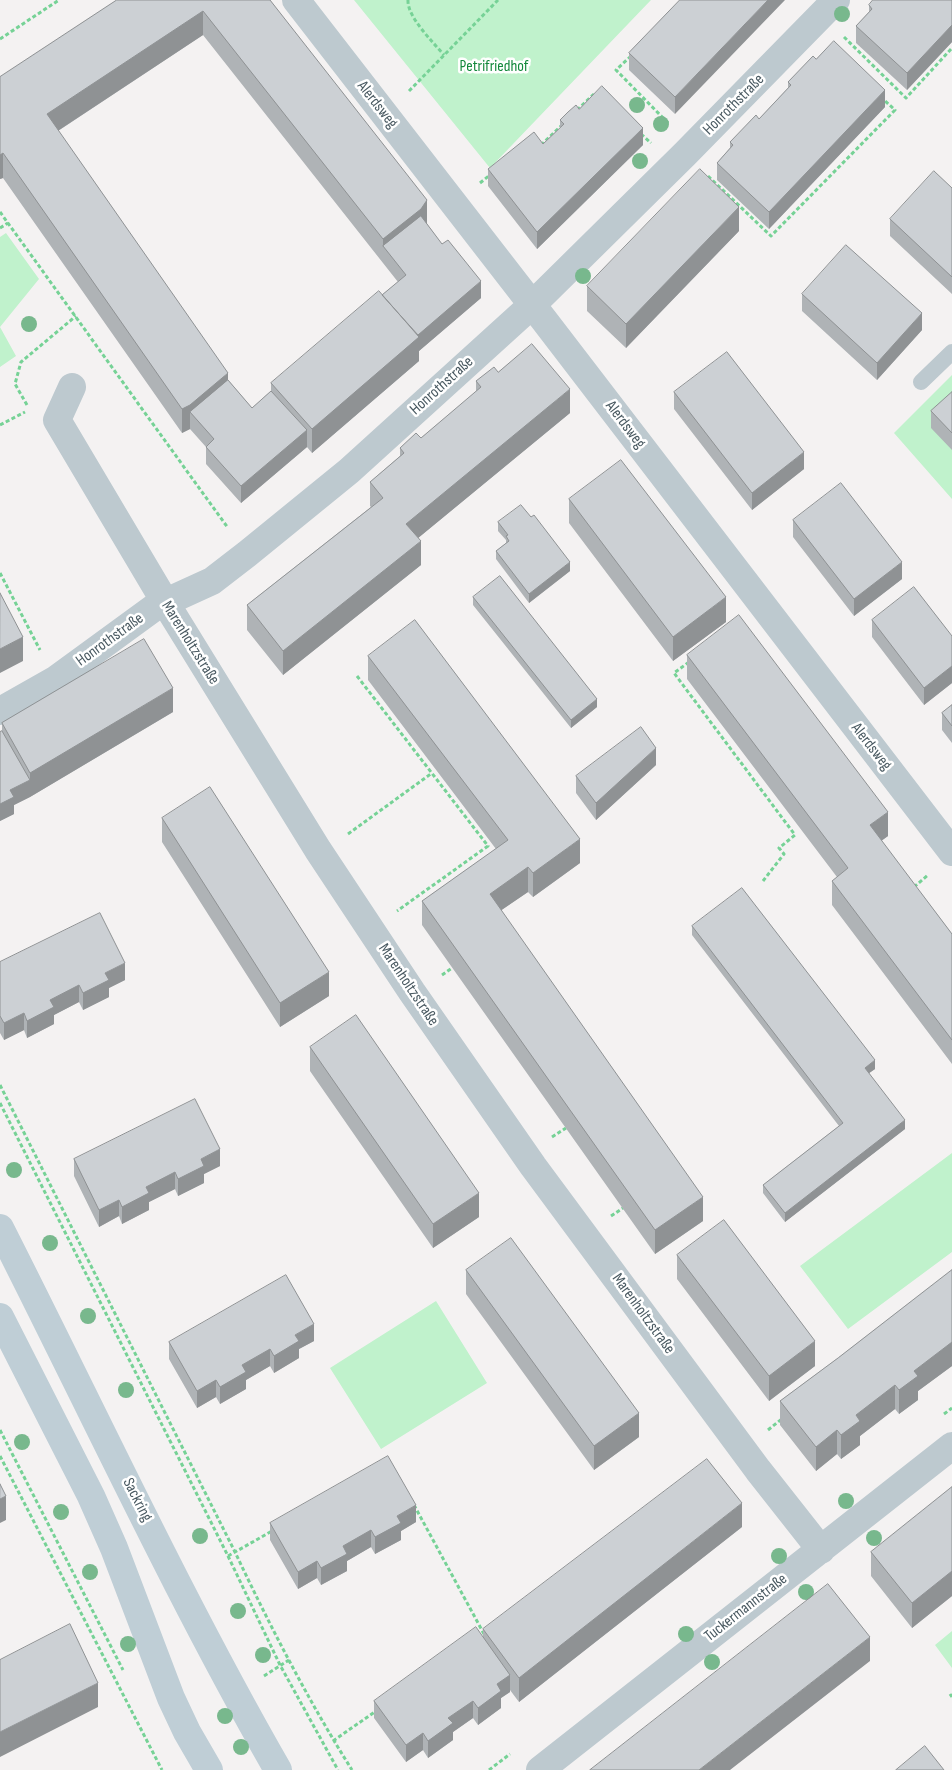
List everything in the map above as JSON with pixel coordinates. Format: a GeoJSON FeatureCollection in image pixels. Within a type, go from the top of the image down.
{"type":"FeatureCollection","features":[{"type":"Feature","properties":{"kind":"main road","name":"Sackring"},"geometry":{"type":"LineString","coordinates":[[0,1228],[191,1610],[278,1770]]}},
{"type":"Feature","properties":{"kind":"main road"},"geometry":{"type":"LineString","coordinates":[[0,1317],[91,1496],[114,1548],[171,1698],[208,1770]]}},
{"type":"Feature","properties":{"kind":"street","name":"Alerdsweg"},"geometry":{"type":"LineString","coordinates":[[296,0],[532,305],[944,861]]}},
{"type":"Feature","properties":{"kind":"street","name":"Honrothstraße"},"geometry":{"type":"LineString","coordinates":[[0,711],[55,680],[164,602],[212,581],[349,471],[532,305],[685,154],[836,0]]}},
{"type":"Feature","properties":{"kind":"street","name":"Marenholtzstraße"},"geometry":{"type":"LineString","coordinates":[[72,387],[57,420],[164,602],[318,850],[412,992],[533,1166],[758,1470],[821,1550]]}},
{"type":"Feature","properties":{"kind":"street","name":"Tuckermannstraße"},"geometry":{"type":"LineString","coordinates":[[540,1770],[952,1446]]}},
{"type":"Feature","properties":{"kind":"lane"},"geometry":{"type":"LineString","coordinates":[[921,382],[952,352]]}},
{"type":"Feature","properties":{"kind":"path"},"geometry":{"type":"LineString","coordinates":[[0,39],[59,0]]}},
{"type":"Feature","properties":{"kind":"path"},"geometry":{"type":"LineString","coordinates":[[408,0],[407,6],[415,20],[444,55]]}},
{"type":"Feature","properties":{"kind":"path"},"geometry":{"type":"LineString","coordinates":[[407,94],[498,0]]}},
{"type":"Feature","properties":{"kind":"path"},"geometry":{"type":"LineString","coordinates":[[844,37],[906,98],[952,48]]}},
{"type":"Feature","properties":{"kind":"path"},"geometry":{"type":"LineString","coordinates":[[636,51],[616,70],[672,126]]}},
{"type":"Feature","properties":{"kind":"path"},"geometry":{"type":"LineString","coordinates":[[933,62],[936,66]]}},
{"type":"Feature","properties":{"kind":"path"},"geometry":{"type":"LineString","coordinates":[[570,117],[598,90]]}},
{"type":"Feature","properties":{"kind":"path"},"geometry":{"type":"LineString","coordinates":[[703,172],[770,236],[895,110],[880,96]]}},
{"type":"Feature","properties":{"kind":"path"},"geometry":{"type":"LineString","coordinates":[[537,138],[542,144],[563,124],[568,129]]}},
{"type":"Feature","properties":{"kind":"path"},"geometry":{"type":"LineString","coordinates":[[639,132],[653,146]]}},
{"type":"Feature","properties":{"kind":"path"},"geometry":{"type":"LineString","coordinates":[[855,138],[862,144]]}},
{"type":"Feature","properties":{"kind":"path"},"geometry":{"type":"LineString","coordinates":[[477,186],[492,174]]}},
{"type":"Feature","properties":{"kind":"path"},"geometry":{"type":"LineString","coordinates":[[799,197],[804,202]]}},
{"type":"Feature","properties":{"kind":"path"},"geometry":{"type":"LineString","coordinates":[[0,212],[231,533]]}},
{"type":"Feature","properties":{"kind":"path"},"geometry":{"type":"LineString","coordinates":[[0,228],[8,223]]}},
{"type":"Feature","properties":{"kind":"path"},"geometry":{"type":"LineString","coordinates":[[0,425],[30,409]]}},
{"type":"Feature","properties":{"kind":"path"},"geometry":{"type":"LineString","coordinates":[[0,573],[55,680]]}},
{"type":"Feature","properties":{"kind":"path"},"geometry":{"type":"LineString","coordinates":[[690,661],[674,673],[795,835],[779,848],[784,854],[763,882]]}},
{"type":"Feature","properties":{"kind":"path"},"geometry":{"type":"LineString","coordinates":[[357,676],[488,846],[391,916]]}},
{"type":"Feature","properties":{"kind":"path"},"geometry":{"type":"LineString","coordinates":[[347,834],[432,773]]}},
{"type":"Feature","properties":{"kind":"path"},"geometry":{"type":"LineString","coordinates":[[912,888],[944,861]]}},
{"type":"Feature","properties":{"kind":"path"},"geometry":{"type":"LineString","coordinates":[[441,976],[452,968]]}},
{"type":"Feature","properties":{"kind":"path"},"geometry":{"type":"LineString","coordinates":[[0,1085],[270,1625],[333,1741],[352,1770]]}},
{"type":"Feature","properties":{"kind":"path"},"geometry":{"type":"LineString","coordinates":[[0,1102],[228,1556],[280,1666],[338,1770]]}},
{"type":"Feature","properties":{"kind":"path"},"geometry":{"type":"LineString","coordinates":[[545,1142],[566,1128]]}},
{"type":"Feature","properties":{"kind":"path"},"geometry":{"type":"LineString","coordinates":[[937,1420],[952,1408]]}},
{"type":"Feature","properties":{"kind":"path"},"geometry":{"type":"LineString","coordinates":[[765,1432],[789,1413]]}},
{"type":"Feature","properties":{"kind":"path"},"geometry":{"type":"LineString","coordinates":[[0,1430],[126,1676]]}},
{"type":"Feature","properties":{"kind":"path"},"geometry":{"type":"LineString","coordinates":[[0,1456],[162,1770]]}},
{"type":"Feature","properties":{"kind":"path"},"geometry":{"type":"LineString","coordinates":[[410,1497],[484,1636],[489,1638]]}},
{"type":"Feature","properties":{"kind":"path"},"geometry":{"type":"LineString","coordinates":[[228,1556],[278,1527]]}},
{"type":"Feature","properties":{"kind":"path"},"geometry":{"type":"LineString","coordinates":[[264,1677],[289,1660]]}},
{"type":"Feature","properties":{"kind":"path"},"geometry":{"type":"LineString","coordinates":[[333,1741],[381,1708]]}},
{"type":"Feature","properties":{"kind":"path"},"geometry":{"type":"LineString","coordinates":[[489,1770],[512,1752]]}},
{"type":"Feature","properties":{"kind":"green space","name":"Petrifriedhof"},"geometry":{"type":"Polygon","coordinates":[[[354,0],[651,0],[490,168],[354,0]]]}},
{"type":"Feature","properties":{"kind":"green space"},"geometry":{"type":"Polygon","coordinates":[[[6,233],[39,279],[0,327],[0,237],[6,233]]]}},
{"type":"Feature","properties":{"kind":"green space"},"geometry":{"type":"Polygon","coordinates":[[[0,327],[16,356],[0,367],[0,327]]]}},
{"type":"Feature","properties":{"kind":"green space"},"geometry":{"type":"Polygon","coordinates":[[[952,375],[952,499],[894,433],[952,375]]]}},
{"type":"Feature","properties":{"kind":"green space"},"geometry":{"type":"Polygon","coordinates":[[[952,1153],[952,1252],[848,1329],[800,1266],[952,1153]]]}},
{"type":"Feature","properties":{"kind":"green space"},"geometry":{"type":"Polygon","coordinates":[[[436,1301],[487,1383],[381,1449],[330,1368],[436,1301]]]}},
{"type":"Feature","properties":{"kind":"green space"},"geometry":{"type":"Polygon","coordinates":[[[952,1631],[952,1668],[935,1645],[952,1631]]]}},
{"type":"Feature","properties":{"kind":"building"},"geometry":{"type":"Polygon","coordinates":[[[117,0],[270,0],[427,200],[421,209],[383,239],[203,11],[47,114],[228,373],[190,405],[182,409],[3,153],[0,155],[0,77],[117,0]]]}},
{"type":"Feature","properties":{"kind":"building"},"geometry":{"type":"Polygon","coordinates":[[[680,0],[768,0],[675,97],[629,53],[680,0]]]}},
{"type":"Feature","properties":{"kind":"building"},"geometry":{"type":"Polygon","coordinates":[[[873,0],[952,0],[952,25],[907,73],[856,26],[872,9],[869,5],[873,0]]]}},
{"type":"Feature","properties":{"kind":"building"},"geometry":{"type":"Polygon","coordinates":[[[834,41],[885,90],[769,212],[717,163],[733,145],[730,142],[756,115],[759,119],[791,85],[788,82],[813,56],[816,59],[834,41]]]}},
{"type":"Feature","properties":{"kind":"building"},"geometry":{"type":"Polygon","coordinates":[[[602,86],[643,128],[537,232],[488,169],[534,132],[543,144],[564,124],[560,120],[568,112],[576,105],[579,109],[602,86]]]}},
{"type":"Feature","properties":{"kind":"building"},"geometry":{"type":"Polygon","coordinates":[[[700,169],[739,207],[626,324],[587,286],[700,169]]]}},
{"type":"Feature","properties":{"kind":"building"},"geometry":{"type":"Polygon","coordinates":[[[934,171],[952,188],[952,277],[890,219],[934,171]]]}},
{"type":"Feature","properties":{"kind":"building"},"geometry":{"type":"Polygon","coordinates":[[[421,216],[442,244],[448,240],[481,281],[418,335],[382,295],[406,275],[383,246],[421,216]]]}},
{"type":"Feature","properties":{"kind":"building"},"geometry":{"type":"Polygon","coordinates":[[[846,245],[922,313],[877,363],[802,294],[846,245]]]}},
{"type":"Feature","properties":{"kind":"building"},"geometry":{"type":"Polygon","coordinates":[[[379,291],[419,337],[312,429],[271,383],[379,291]]]}},
{"type":"Feature","properties":{"kind":"building"},"geometry":{"type":"Polygon","coordinates":[[[532,344],[570,389],[406,524],[421,541],[283,651],[247,605],[383,498],[370,482],[404,453],[400,448],[416,433],[421,438],[481,387],[476,381],[494,367],[498,372],[532,344]]]}},
{"type":"Feature","properties":{"kind":"building"},"geometry":{"type":"Polygon","coordinates":[[[727,352],[804,452],[752,493],[674,392],[727,352]]]}},
{"type":"Feature","properties":{"kind":"building"},"geometry":{"type":"Polygon","coordinates":[[[228,380],[252,408],[271,391],[307,430],[241,486],[206,447],[214,439],[190,412],[228,380]]]}},
{"type":"Feature","properties":{"kind":"building"},"geometry":{"type":"Polygon","coordinates":[[[952,392],[952,433],[931,411],[952,392]]]}},
{"type":"Feature","properties":{"kind":"building"},"geometry":{"type":"Polygon","coordinates":[[[621,460],[726,597],[673,637],[569,499],[621,460]]]}},
{"type":"Feature","properties":{"kind":"building"},"geometry":{"type":"Polygon","coordinates":[[[841,483],[902,562],[854,599],[793,520],[841,483]]]}},
{"type":"Feature","properties":{"kind":"building"},"geometry":{"type":"Polygon","coordinates":[[[521,505],[531,517],[534,515],[570,562],[529,594],[496,551],[509,541],[506,536],[508,535],[498,522],[521,505]]]}},
{"type":"Feature","properties":{"kind":"building"},"geometry":{"type":"Polygon","coordinates":[[[500,576],[597,699],[571,720],[473,597],[500,576]]]}},
{"type":"Feature","properties":{"kind":"building"},"geometry":{"type":"Polygon","coordinates":[[[914,587],[952,636],[952,666],[924,688],[872,620],[914,587]]]}},
{"type":"Feature","properties":{"kind":"building"},"geometry":{"type":"Polygon","coordinates":[[[0,593],[23,637],[0,649],[0,593]]]}},
{"type":"Feature","properties":{"kind":"building"},"geometry":{"type":"Polygon","coordinates":[[[739,615],[888,812],[870,825],[952,934],[952,1040],[832,881],[848,868],[687,655],[739,615]]]}},
{"type":"Feature","properties":{"kind":"building"},"geometry":{"type":"Polygon","coordinates":[[[415,620],[580,839],[533,873],[528,867],[490,894],[703,1197],[655,1230],[422,901],[508,840],[368,656],[415,620]]]}},
{"type":"Feature","properties":{"kind":"building"},"geometry":{"type":"Polygon","coordinates":[[[144,639],[173,688],[30,773],[2,723],[144,639]]]}},
{"type":"Feature","properties":{"kind":"building"},"geometry":{"type":"Polygon","coordinates":[[[952,705],[952,726],[942,713],[952,705]]]}},
{"type":"Feature","properties":{"kind":"building"},"geometry":{"type":"Polygon","coordinates":[[[641,727],[656,748],[596,803],[576,776],[641,727]]]}},
{"type":"Feature","properties":{"kind":"building"},"geometry":{"type":"Polygon","coordinates":[[[2,731],[30,780],[10,790],[14,797],[0,804],[0,732],[2,731]]]}},
{"type":"Feature","properties":{"kind":"building"},"geometry":{"type":"Polygon","coordinates":[[[210,787],[329,972],[280,1003],[162,818],[210,787]]]}},
{"type":"Feature","properties":{"kind":"building"},"geometry":{"type":"Polygon","coordinates":[[[742,888],[875,1060],[865,1068],[905,1120],[785,1213],[763,1185],[843,1123],[692,926],[742,888]]]}},
{"type":"Feature","properties":{"kind":"building"},"geometry":{"type":"Polygon","coordinates":[[[100,913],[125,963],[105,973],[109,980],[83,993],[79,985],[50,1000],[54,1007],[27,1021],[24,1013],[4,1023],[0,1016],[0,962],[100,913]]]}},
{"type":"Feature","properties":{"kind":"building"},"geometry":{"type":"Polygon","coordinates":[[[356,1015],[479,1193],[433,1224],[310,1047],[356,1015]]]}},
{"type":"Feature","properties":{"kind":"building"},"geometry":{"type":"Polygon","coordinates":[[[195,1099],[220,1149],[201,1159],[204,1166],[178,1179],[175,1172],[146,1187],[149,1193],[122,1207],[119,1200],[99,1210],[74,1159],[195,1099]]]}},
{"type":"Feature","properties":{"kind":"building"},"geometry":{"type":"Polygon","coordinates":[[[724,1220],[815,1341],[769,1376],[677,1255],[724,1220]]]}},
{"type":"Feature","properties":{"kind":"building"},"geometry":{"type":"Polygon","coordinates":[[[511,1238],[639,1413],[594,1446],[466,1270],[511,1238]]]}},
{"type":"Feature","properties":{"kind":"building"},"geometry":{"type":"Polygon","coordinates":[[[952,1270],[952,1342],[914,1371],[918,1376],[899,1390],[895,1385],[856,1415],[860,1421],[841,1435],[837,1430],[816,1447],[780,1401],[952,1270]]]}},
{"type":"Feature","properties":{"kind":"building"},"geometry":{"type":"Polygon","coordinates":[[[286,1275],[314,1324],[295,1335],[299,1341],[274,1356],[270,1349],[242,1365],[246,1372],[220,1387],[216,1380],[197,1391],[169,1342],[286,1275]]]}},
{"type":"Feature","properties":{"kind":"building"},"geometry":{"type":"Polygon","coordinates":[[[388,1456],[416,1505],[397,1516],[401,1523],[375,1537],[371,1530],[343,1546],[347,1554],[321,1568],[317,1561],[298,1572],[270,1523],[388,1456]]]}},
{"type":"Feature","properties":{"kind":"building"},"geometry":{"type":"Polygon","coordinates":[[[707,1459],[742,1503],[519,1678],[483,1629],[707,1459]]]}},
{"type":"Feature","properties":{"kind":"building"},"geometry":{"type":"Polygon","coordinates":[[[0,1484],[6,1496],[0,1499],[0,1484]]]}},
{"type":"Feature","properties":{"kind":"building"},"geometry":{"type":"Polygon","coordinates":[[[952,1487],[952,1571],[912,1603],[871,1552],[952,1487]]]}},
{"type":"Feature","properties":{"kind":"building"},"geometry":{"type":"Polygon","coordinates":[[[828,1584],[870,1637],[699,1770],[590,1770],[828,1584]]]}},
{"type":"Feature","properties":{"kind":"building"},"geometry":{"type":"Polygon","coordinates":[[[70,1624],[98,1683],[0,1732],[0,1660],[70,1624]]]}},
{"type":"Feature","properties":{"kind":"building"},"geometry":{"type":"Polygon","coordinates":[[[476,1627],[510,1675],[497,1684],[501,1691],[478,1708],[473,1701],[448,1718],[453,1723],[428,1741],[423,1733],[406,1745],[374,1701],[476,1627]]]}},
{"type":"Feature","properties":{"kind":"building"},"geometry":{"type":"Polygon","coordinates":[[[925,1746],[944,1770],[896,1770],[925,1746]]]}}]}
